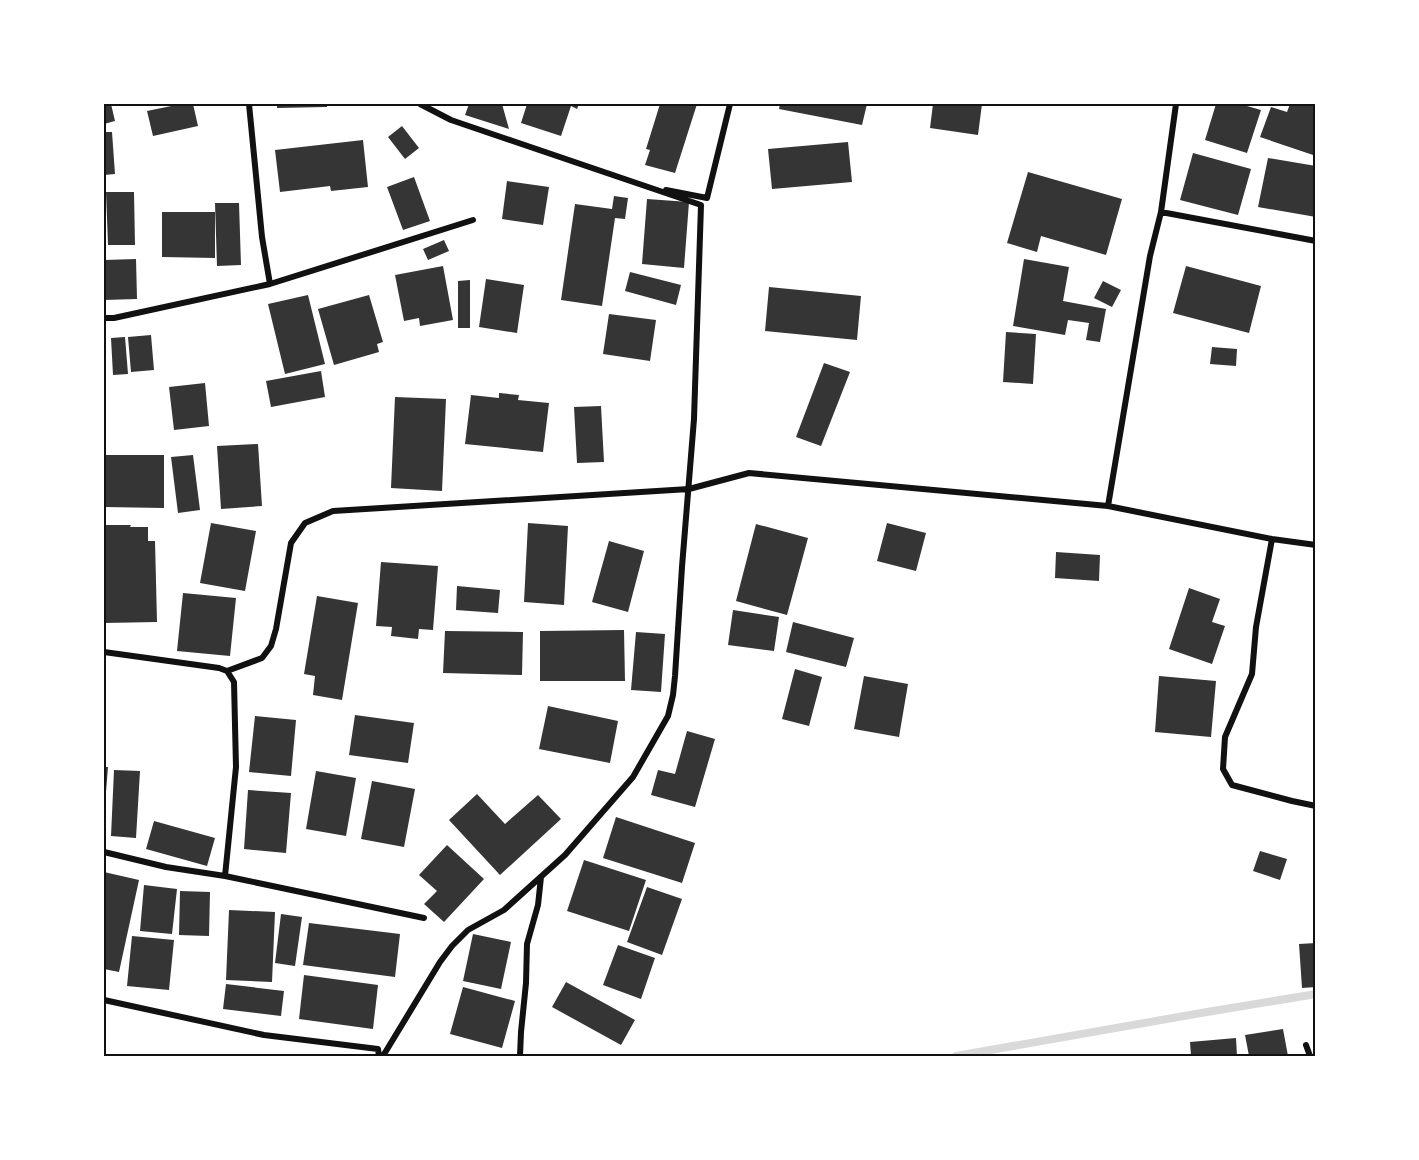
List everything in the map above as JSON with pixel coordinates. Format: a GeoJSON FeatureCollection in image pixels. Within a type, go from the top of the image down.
{"type":"FeatureCollection","features":[{"type":"Feature","properties":{"kind":"street"},"geometry":{"type":"LineString","coordinates":[[249,104],[262,237],[270,284]]}},
{"type":"Feature","properties":{"kind":"street"},"geometry":{"type":"LineString","coordinates":[[381,1056],[452,946],[468,930],[504,910],[565,855],[633,777],[668,716],[675,676],[694,419],[700,205],[451,120],[420,104]]}},
{"type":"Feature","properties":{"kind":"street"},"geometry":{"type":"LineString","coordinates":[[642,185],[707,198],[730,104]]}},
{"type":"Feature","properties":{"kind":"street"},"geometry":{"type":"LineString","coordinates":[[1108,506],[1150,256],[1161,212],[1176,104]]}},
{"type":"Feature","properties":{"kind":"street"},"geometry":{"type":"LineString","coordinates":[[1161,212],[1316,241]]}},
{"type":"Feature","properties":{"kind":"street"},"geometry":{"type":"LineString","coordinates":[[104,318],[114,318],[270,284],[473,220]]}},
{"type":"Feature","properties":{"kind":"street"},"geometry":{"type":"LineString","coordinates":[[227,671],[262,658],[271,646],[291,543],[305,523],[333,511],[689,489],[749,472],[1108,506],[1316,545]]}},
{"type":"Feature","properties":{"kind":"street"},"geometry":{"type":"LineString","coordinates":[[1272,538],[1256,627],[1252,674],[1225,737],[1223,769],[1232,785],[1316,806]]}},
{"type":"Feature","properties":{"kind":"street"},"geometry":{"type":"LineString","coordinates":[[104,652],[219,668],[227,671],[234,682],[236,767],[225,876]]}},
{"type":"Feature","properties":{"kind":"street"},"geometry":{"type":"LineString","coordinates":[[104,852],[166,867],[225,876],[424,918]]}},
{"type":"Feature","properties":{"kind":"street"},"geometry":{"type":"LineString","coordinates":[[520,1056],[527,944],[542,876]]}},
{"type":"Feature","properties":{"kind":"street"},"geometry":{"type":"LineString","coordinates":[[104,1000],[264,1035],[378,1049],[381,1056]]}},
{"type":"Feature","properties":{"kind":"street"},"geometry":{"type":"LineString","coordinates":[[1306,1045],[1310,1056]]}},
{"type":"Feature","properties":{"kind":"building"},"geometry":{"type":"Polygon","coordinates":[[[104,104],[111,104],[115,121],[104,124],[104,104]]]}},
{"type":"Feature","properties":{"kind":"building"},"geometry":{"type":"Polygon","coordinates":[[[181,104],[193,104],[198,126],[153,136],[147,111],[181,104]]]}},
{"type":"Feature","properties":{"kind":"building"},"geometry":{"type":"Polygon","coordinates":[[[277,104],[327,104],[327,107],[277,108],[277,104]]]}},
{"type":"Feature","properties":{"kind":"building"},"geometry":{"type":"Polygon","coordinates":[[[469,104],[502,104],[509,129],[465,115],[469,104]]]}},
{"type":"Feature","properties":{"kind":"building"},"geometry":{"type":"Polygon","coordinates":[[[527,104],[579,104],[577,109],[571,106],[561,136],[521,123],[527,104]]]}},
{"type":"Feature","properties":{"kind":"building"},"geometry":{"type":"Polygon","coordinates":[[[660,104],[697,104],[675,173],[645,165],[650,150],[646,149],[660,104]]]}},
{"type":"Feature","properties":{"kind":"building"},"geometry":{"type":"Polygon","coordinates":[[[780,104],[867,104],[862,125],[779,109],[780,104]]]}},
{"type":"Feature","properties":{"kind":"building"},"geometry":{"type":"Polygon","coordinates":[[[933,104],[982,104],[978,135],[930,128],[933,104]]]}},
{"type":"Feature","properties":{"kind":"building"},"geometry":{"type":"Polygon","coordinates":[[[1216,104],[1240,104],[1261,110],[1247,153],[1205,140],[1216,104]]]}},
{"type":"Feature","properties":{"kind":"building"},"geometry":{"type":"Polygon","coordinates":[[[1290,104],[1316,107],[1316,156],[1260,137],[1271,107],[1287,112],[1290,104]]]}},
{"type":"Feature","properties":{"kind":"building"},"geometry":{"type":"Polygon","coordinates":[[[402,126],[419,148],[405,159],[388,137],[402,126]]]}},
{"type":"Feature","properties":{"kind":"building"},"geometry":{"type":"Polygon","coordinates":[[[104,132],[112,132],[115,174],[104,175],[104,132]]]}},
{"type":"Feature","properties":{"kind":"building"},"geometry":{"type":"Polygon","coordinates":[[[363,140],[368,187],[331,191],[330,186],[280,192],[275,150],[363,140]]]}},
{"type":"Feature","properties":{"kind":"building"},"geometry":{"type":"Polygon","coordinates":[[[848,142],[852,182],[772,189],[768,149],[848,142]]]}},
{"type":"Feature","properties":{"kind":"building"},"geometry":{"type":"Polygon","coordinates":[[[1193,153],[1251,169],[1238,215],[1180,200],[1193,153]]]}},
{"type":"Feature","properties":{"kind":"building"},"geometry":{"type":"Polygon","coordinates":[[[1268,158],[1316,166],[1316,217],[1258,207],[1268,158]]]}},
{"type":"Feature","properties":{"kind":"building"},"geometry":{"type":"Polygon","coordinates":[[[1028,172],[1122,199],[1106,255],[1041,236],[1037,252],[1007,243],[1028,172]]]}},
{"type":"Feature","properties":{"kind":"building"},"geometry":{"type":"Polygon","coordinates":[[[414,177],[430,221],[403,230],[387,187],[414,177]]]}},
{"type":"Feature","properties":{"kind":"building"},"geometry":{"type":"Polygon","coordinates":[[[507,181],[549,187],[543,225],[502,219],[507,181]]]}},
{"type":"Feature","properties":{"kind":"building"},"geometry":{"type":"Polygon","coordinates":[[[106,192],[134,192],[135,245],[108,245],[106,192]]]}},
{"type":"Feature","properties":{"kind":"building"},"geometry":{"type":"Polygon","coordinates":[[[614,196],[628,198],[625,219],[615,218],[602,306],[561,300],[575,204],[612,209],[614,196]]]}},
{"type":"Feature","properties":{"kind":"building"},"geometry":{"type":"Polygon","coordinates":[[[647,199],[689,202],[684,268],[642,264],[647,199]]]}},
{"type":"Feature","properties":{"kind":"building"},"geometry":{"type":"Polygon","coordinates":[[[215,203],[239,203],[241,265],[217,266],[215,203]]]}},
{"type":"Feature","properties":{"kind":"building"},"geometry":{"type":"Polygon","coordinates":[[[162,212],[215,212],[215,258],[162,257],[162,212]]]}},
{"type":"Feature","properties":{"kind":"building"},"geometry":{"type":"Polygon","coordinates":[[[444,240],[449,251],[428,260],[423,249],[444,240]]]}},
{"type":"Feature","properties":{"kind":"building"},"geometry":{"type":"Polygon","coordinates":[[[136,259],[137,299],[104,300],[104,260],[136,259]]]}},
{"type":"Feature","properties":{"kind":"building"},"geometry":{"type":"Polygon","coordinates":[[[1024,259],[1069,267],[1063,301],[1106,309],[1100,342],[1086,340],[1089,323],[1068,320],[1065,335],[1013,326],[1024,259]]]}},
{"type":"Feature","properties":{"kind":"building"},"geometry":{"type":"Polygon","coordinates":[[[443,266],[453,320],[420,326],[419,318],[404,321],[395,275],[443,266]]]}},
{"type":"Feature","properties":{"kind":"building"},"geometry":{"type":"Polygon","coordinates":[[[1186,266],[1261,286],[1249,333],[1173,313],[1186,266]]]}},
{"type":"Feature","properties":{"kind":"building"},"geometry":{"type":"Polygon","coordinates":[[[630,272],[681,285],[676,305],[625,291],[630,272]]]}},
{"type":"Feature","properties":{"kind":"building"},"geometry":{"type":"Polygon","coordinates":[[[486,279],[524,285],[517,333],[479,327],[486,279]]]}},
{"type":"Feature","properties":{"kind":"building"},"geometry":{"type":"Polygon","coordinates":[[[470,280],[470,328],[458,328],[458,281],[470,280]]]}},
{"type":"Feature","properties":{"kind":"building"},"geometry":{"type":"Polygon","coordinates":[[[1103,281],[1121,290],[1112,307],[1094,298],[1103,281]]]}},
{"type":"Feature","properties":{"kind":"building"},"geometry":{"type":"Polygon","coordinates":[[[769,287],[861,296],[857,340],[765,331],[769,287]]]}},
{"type":"Feature","properties":{"kind":"building"},"geometry":{"type":"Polygon","coordinates":[[[308,295],[325,364],[285,374],[268,304],[308,295]]]}},
{"type":"Feature","properties":{"kind":"building"},"geometry":{"type":"Polygon","coordinates":[[[369,295],[383,342],[377,344],[379,352],[334,365],[318,309],[369,295]]]}},
{"type":"Feature","properties":{"kind":"building"},"geometry":{"type":"Polygon","coordinates":[[[609,314],[656,320],[650,361],[603,354],[609,314]]]}},
{"type":"Feature","properties":{"kind":"building"},"geometry":{"type":"Polygon","coordinates":[[[1006,332],[1036,334],[1033,384],[1003,382],[1006,332]]]}},
{"type":"Feature","properties":{"kind":"building"},"geometry":{"type":"Polygon","coordinates":[[[151,335],[154,370],[131,372],[128,337],[151,335]]]}},
{"type":"Feature","properties":{"kind":"building"},"geometry":{"type":"Polygon","coordinates":[[[125,337],[128,374],[113,375],[111,338],[125,337]]]}},
{"type":"Feature","properties":{"kind":"building"},"geometry":{"type":"Polygon","coordinates":[[[1212,347],[1237,349],[1236,366],[1210,364],[1212,347]]]}},
{"type":"Feature","properties":{"kind":"building"},"geometry":{"type":"Polygon","coordinates":[[[824,363],[850,372],[821,446],[796,437],[824,363]]]}},
{"type":"Feature","properties":{"kind":"building"},"geometry":{"type":"Polygon","coordinates":[[[321,371],[325,397],[271,407],[266,381],[321,371]]]}},
{"type":"Feature","properties":{"kind":"building"},"geometry":{"type":"Polygon","coordinates":[[[205,383],[209,426],[174,430],[169,387],[205,383]]]}},
{"type":"Feature","properties":{"kind":"building"},"geometry":{"type":"Polygon","coordinates":[[[499,393],[519,395],[518,400],[549,403],[543,452],[465,444],[471,395],[499,398],[499,393]]]}},
{"type":"Feature","properties":{"kind":"building"},"geometry":{"type":"Polygon","coordinates":[[[395,397],[446,399],[442,491],[391,488],[395,397]]]}},
{"type":"Feature","properties":{"kind":"building"},"geometry":{"type":"Polygon","coordinates":[[[601,406],[604,462],[577,463],[574,407],[601,406]]]}},
{"type":"Feature","properties":{"kind":"building"},"geometry":{"type":"Polygon","coordinates":[[[258,444],[262,506],[221,509],[217,446],[258,444]]]}},
{"type":"Feature","properties":{"kind":"building"},"geometry":{"type":"Polygon","coordinates":[[[104,455],[164,455],[164,508],[104,507],[104,455]]]}},
{"type":"Feature","properties":{"kind":"building"},"geometry":{"type":"Polygon","coordinates":[[[193,455],[200,510],[178,513],[171,457],[193,455]]]}},
{"type":"Feature","properties":{"kind":"building"},"geometry":{"type":"Polygon","coordinates":[[[211,523],[256,531],[245,591],[200,583],[211,523]]]}},
{"type":"Feature","properties":{"kind":"building"},"geometry":{"type":"Polygon","coordinates":[[[528,523],[568,526],[564,605],[524,602],[528,523]]]}},
{"type":"Feature","properties":{"kind":"building"},"geometry":{"type":"Polygon","coordinates":[[[887,523],[926,533],[916,571],[877,561],[887,523]]]}},
{"type":"Feature","properties":{"kind":"building"},"geometry":{"type":"Polygon","coordinates":[[[756,524],[808,538],[787,615],[736,601],[756,524]]]}},
{"type":"Feature","properties":{"kind":"building"},"geometry":{"type":"Polygon","coordinates":[[[104,525],[148,527],[148,541],[155,541],[157,622],[104,623],[104,525]]]}},
{"type":"Feature","properties":{"kind":"building"},"geometry":{"type":"Polygon","coordinates":[[[609,541],[644,551],[628,612],[592,602],[609,541]]]}},
{"type":"Feature","properties":{"kind":"building"},"geometry":{"type":"Polygon","coordinates":[[[1056,552],[1100,555],[1099,581],[1055,578],[1056,552]]]}},
{"type":"Feature","properties":{"kind":"building"},"geometry":{"type":"Polygon","coordinates":[[[381,562],[438,566],[433,630],[419,629],[418,639],[391,636],[392,627],[376,626],[381,562]]]}},
{"type":"Feature","properties":{"kind":"building"},"geometry":{"type":"Polygon","coordinates":[[[457,586],[500,590],[498,613],[456,610],[457,586]]]}},
{"type":"Feature","properties":{"kind":"building"},"geometry":{"type":"Polygon","coordinates":[[[1189,588],[1220,599],[1212,622],[1225,626],[1212,664],[1169,649],[1189,588]]]}},
{"type":"Feature","properties":{"kind":"building"},"geometry":{"type":"Polygon","coordinates":[[[183,593],[236,598],[230,656],[177,651],[183,593]]]}},
{"type":"Feature","properties":{"kind":"building"},"geometry":{"type":"Polygon","coordinates":[[[317,596],[358,603],[342,700],[313,695],[315,676],[304,674],[317,596]]]}},
{"type":"Feature","properties":{"kind":"building"},"geometry":{"type":"Polygon","coordinates":[[[733,610],[779,617],[774,651],[728,645],[733,610]]]}},
{"type":"Feature","properties":{"kind":"building"},"geometry":{"type":"Polygon","coordinates":[[[793,622],[854,638],[846,667],[786,652],[793,622]]]}},
{"type":"Feature","properties":{"kind":"building"},"geometry":{"type":"Polygon","coordinates":[[[624,630],[625,681],[540,681],[540,631],[624,630]]]}},
{"type":"Feature","properties":{"kind":"building"},"geometry":{"type":"Polygon","coordinates":[[[445,631],[523,632],[522,675],[443,673],[445,631]]]}},
{"type":"Feature","properties":{"kind":"building"},"geometry":{"type":"Polygon","coordinates":[[[636,632],[665,634],[661,692],[631,690],[636,632]]]}},
{"type":"Feature","properties":{"kind":"building"},"geometry":{"type":"Polygon","coordinates":[[[795,669],[822,677],[809,726],[782,719],[795,669]]]}},
{"type":"Feature","properties":{"kind":"building"},"geometry":{"type":"Polygon","coordinates":[[[864,676],[908,684],[899,737],[854,729],[864,676]]]}},
{"type":"Feature","properties":{"kind":"building"},"geometry":{"type":"Polygon","coordinates":[[[1159,676],[1216,681],[1211,737],[1155,732],[1159,676]]]}},
{"type":"Feature","properties":{"kind":"building"},"geometry":{"type":"Polygon","coordinates":[[[548,706],[618,721],[610,763],[539,749],[548,706]]]}},
{"type":"Feature","properties":{"kind":"building"},"geometry":{"type":"Polygon","coordinates":[[[355,715],[414,723],[408,763],[349,755],[355,715]]]}},
{"type":"Feature","properties":{"kind":"building"},"geometry":{"type":"Polygon","coordinates":[[[255,716],[296,720],[291,776],[249,772],[255,716]]]}},
{"type":"Feature","properties":{"kind":"building"},"geometry":{"type":"Polygon","coordinates":[[[687,731],[715,739],[695,807],[651,795],[658,770],[675,774],[687,731]]]}},
{"type":"Feature","properties":{"kind":"building"},"geometry":{"type":"Polygon","coordinates":[[[104,767],[108,767],[105,804],[104,804],[104,767]]]}},
{"type":"Feature","properties":{"kind":"building"},"geometry":{"type":"Polygon","coordinates":[[[114,770],[140,771],[136,838],[111,836],[114,770]]]}},
{"type":"Feature","properties":{"kind":"building"},"geometry":{"type":"Polygon","coordinates":[[[316,771],[356,778],[346,836],[306,829],[316,771]]]}},
{"type":"Feature","properties":{"kind":"building"},"geometry":{"type":"Polygon","coordinates":[[[372,781],[415,789],[404,847],[361,839],[372,781]]]}},
{"type":"Feature","properties":{"kind":"building"},"geometry":{"type":"Polygon","coordinates":[[[248,790],[291,793],[286,853],[244,849],[248,790]]]}},
{"type":"Feature","properties":{"kind":"building"},"geometry":{"type":"Polygon","coordinates":[[[477,794],[505,824],[538,795],[561,819],[500,875],[449,820],[477,794]]]}},
{"type":"Feature","properties":{"kind":"building"},"geometry":{"type":"Polygon","coordinates":[[[616,817],[695,843],[682,883],[603,858],[616,817]]]}},
{"type":"Feature","properties":{"kind":"building"},"geometry":{"type":"Polygon","coordinates":[[[154,821],[215,838],[207,866],[146,849],[154,821]]]}},
{"type":"Feature","properties":{"kind":"building"},"geometry":{"type":"Polygon","coordinates":[[[447,845],[484,879],[444,922],[424,904],[437,891],[419,875],[447,845]]]}},
{"type":"Feature","properties":{"kind":"building"},"geometry":{"type":"Polygon","coordinates":[[[1260,851],[1287,859],[1280,880],[1253,871],[1260,851]]]}},
{"type":"Feature","properties":{"kind":"building"},"geometry":{"type":"Polygon","coordinates":[[[584,860],[646,880],[629,931],[567,911],[584,860]]]}},
{"type":"Feature","properties":{"kind":"building"},"geometry":{"type":"Polygon","coordinates":[[[104,872],[139,880],[119,972],[104,969],[104,872]]]}},
{"type":"Feature","properties":{"kind":"building"},"geometry":{"type":"Polygon","coordinates":[[[144,885],[177,889],[172,934],[140,931],[144,885]]]}},
{"type":"Feature","properties":{"kind":"building"},"geometry":{"type":"Polygon","coordinates":[[[647,887],[682,899],[662,955],[627,942],[647,887]]]}},
{"type":"Feature","properties":{"kind":"building"},"geometry":{"type":"Polygon","coordinates":[[[180,891],[210,892],[209,936],[179,935],[180,891]]]}},
{"type":"Feature","properties":{"kind":"building"},"geometry":{"type":"Polygon","coordinates":[[[229,910],[275,912],[272,982],[226,980],[229,910]]]}},
{"type":"Feature","properties":{"kind":"building"},"geometry":{"type":"Polygon","coordinates":[[[281,914],[302,917],[295,966],[275,963],[281,914]]]}},
{"type":"Feature","properties":{"kind":"building"},"geometry":{"type":"Polygon","coordinates":[[[309,923],[400,934],[395,977],[303,965],[309,923]]]}},
{"type":"Feature","properties":{"kind":"building"},"geometry":{"type":"Polygon","coordinates":[[[473,934],[511,942],[501,989],[463,981],[473,934]]]}},
{"type":"Feature","properties":{"kind":"building"},"geometry":{"type":"Polygon","coordinates":[[[132,936],[174,940],[169,990],[127,986],[132,936]]]}},
{"type":"Feature","properties":{"kind":"building"},"geometry":{"type":"Polygon","coordinates":[[[1316,943],[1316,987],[1302,988],[1299,944],[1316,943]]]}},
{"type":"Feature","properties":{"kind":"building"},"geometry":{"type":"Polygon","coordinates":[[[618,945],[655,958],[641,999],[603,985],[618,945]]]}},
{"type":"Feature","properties":{"kind":"building"},"geometry":{"type":"Polygon","coordinates":[[[304,975],[378,985],[373,1029],[299,1019],[304,975]]]}},
{"type":"Feature","properties":{"kind":"building"},"geometry":{"type":"Polygon","coordinates":[[[566,982],[635,1020],[621,1045],[552,1007],[566,982]]]}},
{"type":"Feature","properties":{"kind":"building"},"geometry":{"type":"Polygon","coordinates":[[[226,984],[284,991],[281,1016],[223,1009],[226,984]]]}},
{"type":"Feature","properties":{"kind":"building"},"geometry":{"type":"Polygon","coordinates":[[[463,987],[515,1001],[502,1048],[450,1034],[463,987]]]}},
{"type":"Feature","properties":{"kind":"building"},"geometry":{"type":"Polygon","coordinates":[[[1283,1029],[1288,1056],[1249,1056],[1245,1035],[1283,1029]]]}},
{"type":"Feature","properties":{"kind":"building"},"geometry":{"type":"Polygon","coordinates":[[[1236,1038],[1237,1056],[1191,1056],[1190,1042],[1236,1038]]]}},
{"type":"Feature","properties":{"kind":"waterway"},"geometry":{"type":"LineString","coordinates":[[956,1056],[1316,994]]}}]}
